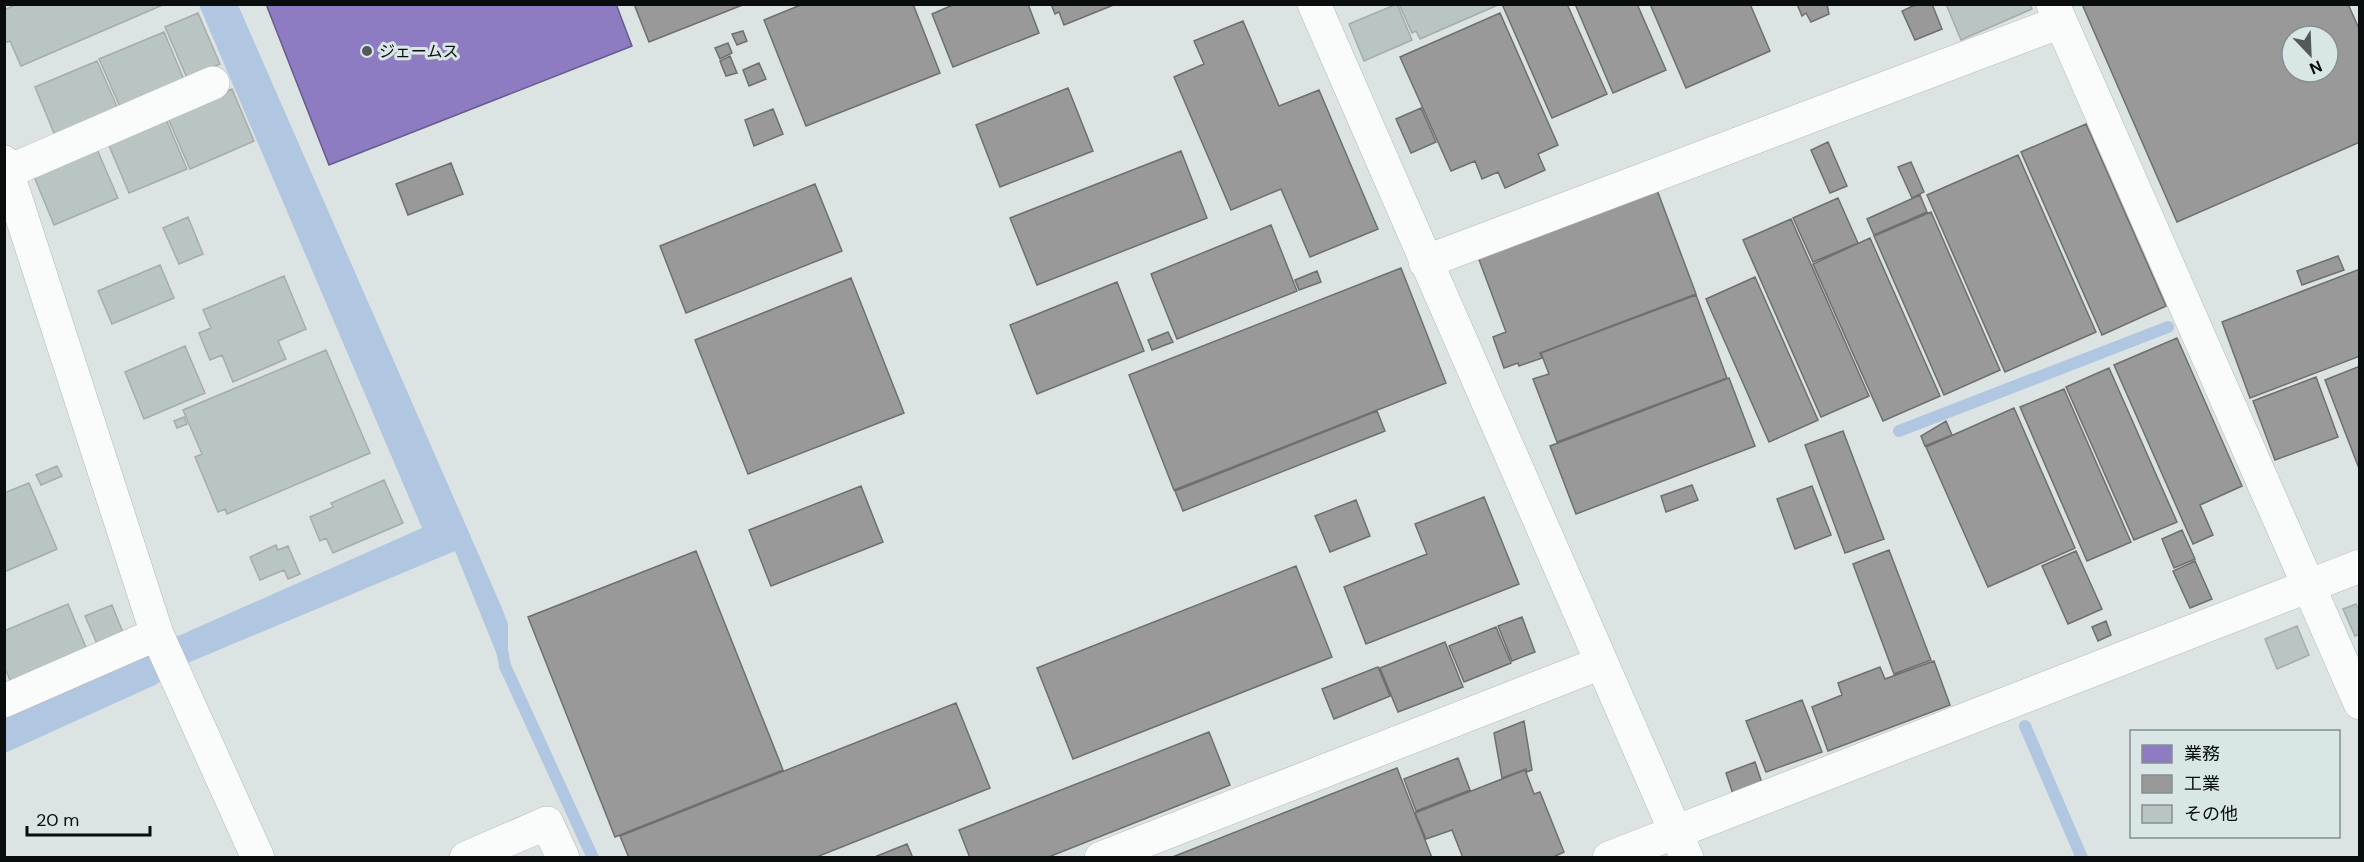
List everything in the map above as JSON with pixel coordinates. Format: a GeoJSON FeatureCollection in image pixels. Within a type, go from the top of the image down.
{"type":"FeatureCollection","features":[{"type":"Feature","properties":{"kind":"street"},"geometry":{"type":"LineString","coordinates":[[1314,4],[1425,262],[1682,844]]}},
{"type":"Feature","properties":{"kind":"street"},"geometry":{"type":"LineString","coordinates":[[1425,262],[2057,13],[2360,703]]}},
{"type":"Feature","properties":{"kind":"street"},"geometry":{"type":"LineString","coordinates":[[213,84],[6,167],[158,637],[258,858]]}},
{"type":"Feature","properties":{"kind":"street"},"geometry":{"type":"LineString","coordinates":[[1609,858],[1682,844],[2360,566]]}},
{"type":"Feature","properties":{"kind":"street"},"geometry":{"type":"LineString","coordinates":[[4,701],[158,637]]}},
{"type":"Feature","properties":{"kind":"street"},"geometry":{"type":"LineString","coordinates":[[1101,858],[1601,663]]}},
{"type":"Feature","properties":{"kind":"street"},"geometry":{"type":"LineString","coordinates":[[466,858],[547,823],[563,858]]}},
{"type":"Feature","properties":{"kind":"water"},"geometry":{"type":"Polygon","coordinates":[[[199,5],[238,5],[502,608],[508,624],[508,664],[502,667],[455,551],[190,662],[155,685],[5,753],[4,718],[176,637],[422,528],[199,5]]]}},
{"type":"Feature","properties":{"kind":"building: 業務"},"geometry":{"type":"Polygon","coordinates":[[[266,4],[616,4],[632,46],[329,165],[266,4]]]}},
{"type":"Feature","properties":{"kind":"building: 工業"},"geometry":{"type":"Polygon","coordinates":[[[634,4],[745,4],[649,42],[634,4]]]}},
{"type":"Feature","properties":{"kind":"building: 工業"},"geometry":{"type":"Polygon","coordinates":[[[803,4],[913,4],[940,73],[806,126],[764,20],[803,4]]]}},
{"type":"Feature","properties":{"kind":"building: 工業"},"geometry":{"type":"Polygon","coordinates":[[[955,4],[1028,4],[1039,33],[953,67],[932,14],[955,4]]]}},
{"type":"Feature","properties":{"kind":"building: 工業"},"geometry":{"type":"Polygon","coordinates":[[[1051,4],[1116,4],[1064,25],[1059,12],[1055,14],[1051,4]]]}},
{"type":"Feature","properties":{"kind":"building: 工業"},"geometry":{"type":"Polygon","coordinates":[[[1502,4],[1567,4],[1607,94],[1552,118],[1502,4]]]}},
{"type":"Feature","properties":{"kind":"building: 工業"},"geometry":{"type":"Polygon","coordinates":[[[1575,4],[1637,4],[1666,70],[1613,93],[1575,4]]]}},
{"type":"Feature","properties":{"kind":"building: 工業"},"geometry":{"type":"Polygon","coordinates":[[[1650,4],[1750,4],[1770,51],[1686,88],[1650,4]]]}},
{"type":"Feature","properties":{"kind":"building: 工業"},"geometry":{"type":"Polygon","coordinates":[[[1797,4],[1827,4],[1829,14],[1811,22],[1806,13],[1802,16],[1797,4]]]}},
{"type":"Feature","properties":{"kind":"building: 工業"},"geometry":{"type":"Polygon","coordinates":[[[1917,4],[1932,4],[1942,29],[1915,40],[1902,11],[1917,4]]]}},
{"type":"Feature","properties":{"kind":"building: 工業"},"geometry":{"type":"Polygon","coordinates":[[[2082,4],[2348,4],[2360,31],[2360,142],[2177,222],[2082,4]]]}},
{"type":"Feature","properties":{"kind":"building: 工業"},"geometry":{"type":"Polygon","coordinates":[[[1500,13],[1558,145],[1538,154],[1545,170],[1505,188],[1498,172],[1482,179],[1475,161],[1451,171],[1400,57],[1500,13]]]}},
{"type":"Feature","properties":{"kind":"building: 工業"},"geometry":{"type":"Polygon","coordinates":[[[1243,21],[1279,106],[1319,90],[1378,229],[1310,257],[1281,189],[1231,210],[1174,77],[1204,64],[1194,41],[1243,21]]]}},
{"type":"Feature","properties":{"kind":"building: 工業"},"geometry":{"type":"Polygon","coordinates":[[[743,31],[747,41],[737,45],[732,34],[743,31]]]}},
{"type":"Feature","properties":{"kind":"building: 工業"},"geometry":{"type":"Polygon","coordinates":[[[728,43],[732,53],[720,59],[715,48],[728,43]]]}},
{"type":"Feature","properties":{"kind":"building: 工業"},"geometry":{"type":"Polygon","coordinates":[[[730,56],[737,73],[726,76],[720,61],[730,56]]]}},
{"type":"Feature","properties":{"kind":"building: 工業"},"geometry":{"type":"Polygon","coordinates":[[[759,63],[766,79],[749,86],[743,70],[759,63]]]}},
{"type":"Feature","properties":{"kind":"building: 工業"},"geometry":{"type":"Polygon","coordinates":[[[1068,88],[1093,151],[1000,187],[976,125],[1068,88]]]}},
{"type":"Feature","properties":{"kind":"building: 工業"},"geometry":{"type":"Polygon","coordinates":[[[1421,108],[1436,142],[1411,153],[1396,119],[1421,108]]]}},
{"type":"Feature","properties":{"kind":"building: 工業"},"geometry":{"type":"Polygon","coordinates":[[[773,109],[783,134],[754,146],[745,120],[773,109]]]}},
{"type":"Feature","properties":{"kind":"building: 工業"},"geometry":{"type":"Polygon","coordinates":[[[2086,124],[2166,306],[2102,335],[2021,152],[2086,124]]]}},
{"type":"Feature","properties":{"kind":"building: 工業"},"geometry":{"type":"Polygon","coordinates":[[[1828,142],[1847,186],[1830,193],[1811,150],[1828,142]]]}},
{"type":"Feature","properties":{"kind":"building: 工業"},"geometry":{"type":"Polygon","coordinates":[[[1181,151],[1207,218],[1037,285],[1010,218],[1181,151]]]}},
{"type":"Feature","properties":{"kind":"building: 工業"},"geometry":{"type":"Polygon","coordinates":[[[2018,155],[2096,332],[2005,372],[1927,195],[2018,155]]]}},
{"type":"Feature","properties":{"kind":"building: 工業"},"geometry":{"type":"Polygon","coordinates":[[[1911,162],[1924,192],[1912,198],[1898,167],[1911,162]]]}},
{"type":"Feature","properties":{"kind":"building: 工業"},"geometry":{"type":"Polygon","coordinates":[[[451,163],[463,194],[408,215],[396,184],[451,163]]]}},
{"type":"Feature","properties":{"kind":"building: 工業"},"geometry":{"type":"Polygon","coordinates":[[[815,184],[842,251],[686,313],[660,246],[815,184]]]}},
{"type":"Feature","properties":{"kind":"building: 工業"},"geometry":{"type":"Polygon","coordinates":[[[1657,190],[1696,294],[1540,353],[1542,358],[1519,366],[1518,363],[1504,368],[1493,337],[1506,332],[1478,257],[1657,190]]]}},
{"type":"Feature","properties":{"kind":"building: 工業"},"geometry":{"type":"Polygon","coordinates":[[[1920,195],[1927,212],[1874,235],[1867,219],[1920,195]]]}},
{"type":"Feature","properties":{"kind":"building: 工業"},"geometry":{"type":"Polygon","coordinates":[[[1838,198],[1858,243],[1813,262],[1793,218],[1838,198]]]}},
{"type":"Feature","properties":{"kind":"building: 工業"},"geometry":{"type":"Polygon","coordinates":[[[1931,212],[2000,370],[1944,395],[1874,236],[1931,212]]]}},
{"type":"Feature","properties":{"kind":"building: 工業"},"geometry":{"type":"Polygon","coordinates":[[[1791,219],[1869,396],[1821,417],[1743,240],[1791,219]]]}},
{"type":"Feature","properties":{"kind":"building: 工業"},"geometry":{"type":"Polygon","coordinates":[[[1271,225],[1297,291],[1177,339],[1151,274],[1271,225]]]}},
{"type":"Feature","properties":{"kind":"building: 工業"},"geometry":{"type":"Polygon","coordinates":[[[1870,238],[1940,396],[1883,421],[1813,264],[1870,238]]]}},
{"type":"Feature","properties":{"kind":"building: 工業"},"geometry":{"type":"Polygon","coordinates":[[[2338,256],[2344,270],[2302,285],[2297,271],[2338,256]]]}},
{"type":"Feature","properties":{"kind":"building: 工業"},"geometry":{"type":"Polygon","coordinates":[[[1401,268],[1446,383],[1174,490],[1129,375],[1401,268]]]}},
{"type":"Feature","properties":{"kind":"building: 工業"},"geometry":{"type":"Polygon","coordinates":[[[2360,269],[2360,356],[2250,398],[2222,322],[2360,269]]]}},
{"type":"Feature","properties":{"kind":"building: 工業"},"geometry":{"type":"Polygon","coordinates":[[[1317,271],[1321,282],[1299,290],[1295,280],[1317,271]]]}},
{"type":"Feature","properties":{"kind":"building: 工業"},"geometry":{"type":"Polygon","coordinates":[[[1755,277],[1818,420],[1769,442],[1706,299],[1755,277]]]}},
{"type":"Feature","properties":{"kind":"building: 工業"},"geometry":{"type":"Polygon","coordinates":[[[851,278],[904,413],[748,474],[695,340],[851,278]]]}},
{"type":"Feature","properties":{"kind":"building: 工業"},"geometry":{"type":"Polygon","coordinates":[[[1117,282],[1144,351],[1037,394],[1010,325],[1117,282]]]}},
{"type":"Feature","properties":{"kind":"building: 工業"},"geometry":{"type":"Polygon","coordinates":[[[1696,295],[1727,378],[1557,442],[1533,379],[1549,374],[1541,353],[1696,295]]]}},
{"type":"Feature","properties":{"kind":"building: 工業"},"geometry":{"type":"Polygon","coordinates":[[[1168,332],[1173,342],[1152,350],[1148,340],[1168,332]]]}},
{"type":"Feature","properties":{"kind":"building: 工業"},"geometry":{"type":"Polygon","coordinates":[[[2177,338],[2242,486],[2200,505],[2213,535],[2193,544],[2114,365],[2177,338]]]}},
{"type":"Feature","properties":{"kind":"building: 工業"},"geometry":{"type":"Polygon","coordinates":[[[2360,366],[2360,471],[2325,380],[2360,366]]]}},
{"type":"Feature","properties":{"kind":"building: 工業"},"geometry":{"type":"Polygon","coordinates":[[[2109,368],[2177,522],[2134,540],[2066,387],[2109,368]]]}},
{"type":"Feature","properties":{"kind":"building: 工業"},"geometry":{"type":"Polygon","coordinates":[[[2316,377],[2338,437],[2275,460],[2253,401],[2316,377]]]}},
{"type":"Feature","properties":{"kind":"building: 工業"},"geometry":{"type":"Polygon","coordinates":[[[1729,378],[1755,446],[1576,514],[1550,446],[1729,378]]]}},
{"type":"Feature","properties":{"kind":"building: 工業"},"geometry":{"type":"Polygon","coordinates":[[[2064,389],[2131,542],[2087,561],[2020,407],[2064,389]]]}},
{"type":"Feature","properties":{"kind":"building: 工業"},"geometry":{"type":"Polygon","coordinates":[[[2014,408],[2075,548],[1988,587],[1926,447],[2014,408]]]}},
{"type":"Feature","properties":{"kind":"building: 工業"},"geometry":{"type":"Polygon","coordinates":[[[1377,411],[1385,431],[1183,511],[1175,491],[1377,411]]]}},
{"type":"Feature","properties":{"kind":"building: 工業"},"geometry":{"type":"Polygon","coordinates":[[[1946,421],[1952,435],[1925,446],[1921,436],[1946,421]]]}},
{"type":"Feature","properties":{"kind":"building: 工業"},"geometry":{"type":"Polygon","coordinates":[[[1843,431],[1884,539],[1845,553],[1805,445],[1843,431]]]}},
{"type":"Feature","properties":{"kind":"building: 工業"},"geometry":{"type":"Polygon","coordinates":[[[1692,485],[1698,500],[1666,512],[1661,496],[1692,485]]]}},
{"type":"Feature","properties":{"kind":"building: 工業"},"geometry":{"type":"Polygon","coordinates":[[[861,486],[883,542],[771,586],[749,530],[861,486]]]}},
{"type":"Feature","properties":{"kind":"building: 工業"},"geometry":{"type":"Polygon","coordinates":[[[1812,486],[1831,535],[1795,549],[1777,499],[1812,486]]]}},
{"type":"Feature","properties":{"kind":"building: 工業"},"geometry":{"type":"Polygon","coordinates":[[[1484,497],[1519,584],[1366,644],[1344,587],[1427,554],[1415,524],[1484,497]]]}},
{"type":"Feature","properties":{"kind":"building: 工業"},"geometry":{"type":"Polygon","coordinates":[[[1356,500],[1370,536],[1330,552],[1315,516],[1356,500]]]}},
{"type":"Feature","properties":{"kind":"building: 工業"},"geometry":{"type":"Polygon","coordinates":[[[2182,530],[2195,559],[2174,568],[2162,539],[2182,530]]]}},
{"type":"Feature","properties":{"kind":"building: 工業"},"geometry":{"type":"Polygon","coordinates":[[[1889,550],[1931,660],[1894,674],[1853,564],[1889,550]]]}},
{"type":"Feature","properties":{"kind":"building: 工業"},"geometry":{"type":"Polygon","coordinates":[[[696,551],[783,770],[615,837],[528,617],[696,551]]]}},
{"type":"Feature","properties":{"kind":"building: 工業"},"geometry":{"type":"Polygon","coordinates":[[[2076,551],[2102,609],[2068,624],[2042,566],[2076,551]]]}},
{"type":"Feature","properties":{"kind":"building: 工業"},"geometry":{"type":"Polygon","coordinates":[[[2195,561],[2212,599],[2190,608],[2173,571],[2195,561]]]}},
{"type":"Feature","properties":{"kind":"building: 工業"},"geometry":{"type":"Polygon","coordinates":[[[1296,566],[1332,657],[1073,759],[1037,668],[1296,566]]]}},
{"type":"Feature","properties":{"kind":"building: 工業"},"geometry":{"type":"Polygon","coordinates":[[[1522,617],[1535,652],[1512,661],[1498,626],[1522,617]]]}},
{"type":"Feature","properties":{"kind":"building: 工業"},"geometry":{"type":"Polygon","coordinates":[[[2106,621],[2111,635],[2098,641],[2092,627],[2106,621]]]}},
{"type":"Feature","properties":{"kind":"building: 工業"},"geometry":{"type":"Polygon","coordinates":[[[1496,627],[1511,663],[1464,682],[1449,646],[1496,627]]]}},
{"type":"Feature","properties":{"kind":"building: 工業"},"geometry":{"type":"Polygon","coordinates":[[[1445,642],[1463,687],[1398,712],[1380,668],[1445,642]]]}},
{"type":"Feature","properties":{"kind":"building: 工業"},"geometry":{"type":"Polygon","coordinates":[[[1934,661],[1950,705],[1828,751],[1812,707],[1842,695],[1838,683],[1880,667],[1885,679],[1934,661]]]}},
{"type":"Feature","properties":{"kind":"building: 工業"},"geometry":{"type":"Polygon","coordinates":[[[1378,667],[1390,696],[1334,719],[1322,689],[1378,667]]]}},
{"type":"Feature","properties":{"kind":"building: 工業"},"geometry":{"type":"Polygon","coordinates":[[[1802,700],[1822,752],[1766,772],[1746,721],[1802,700]]]}},
{"type":"Feature","properties":{"kind":"building: 工業"},"geometry":{"type":"Polygon","coordinates":[[[956,703],[990,788],[814,858],[629,858],[620,836],[956,703]]]}},
{"type":"Feature","properties":{"kind":"building: 工業"},"geometry":{"type":"Polygon","coordinates":[[[1524,721],[1532,770],[1527,772],[1526,769],[1502,778],[1494,733],[1524,721]]]}},
{"type":"Feature","properties":{"kind":"building: 工業"},"geometry":{"type":"Polygon","coordinates":[[[1209,732],[1230,785],[1046,858],[970,858],[959,830],[1209,732]]]}},
{"type":"Feature","properties":{"kind":"building: 工業"},"geometry":{"type":"Polygon","coordinates":[[[1458,758],[1470,790],[1416,811],[1404,779],[1458,758]]]}},
{"type":"Feature","properties":{"kind":"building: 工業"},"geometry":{"type":"Polygon","coordinates":[[[1755,762],[1762,783],[1733,794],[1726,773],[1755,762]]]}},
{"type":"Feature","properties":{"kind":"building: 工業"},"geometry":{"type":"Polygon","coordinates":[[[1397,768],[1432,858],[1170,858],[1397,768]]]}},
{"type":"Feature","properties":{"kind":"building: 工業"},"geometry":{"type":"Polygon","coordinates":[[[1525,770],[1534,794],[1540,792],[1564,852],[1551,858],[1463,858],[1452,830],[1426,839],[1415,813],[1525,770]]]}},
{"type":"Feature","properties":{"kind":"building: 工業"},"geometry":{"type":"Polygon","coordinates":[[[907,844],[913,858],[878,858],[877,856],[907,844]]]}},
{"type":"Feature","properties":{"kind":"building: その他"},"geometry":{"type":"Polygon","coordinates":[[[17,4],[165,4],[21,66],[10,41],[4,43],[4,10],[17,4]]]}},
{"type":"Feature","properties":{"kind":"building: その他"},"geometry":{"type":"Polygon","coordinates":[[[1397,4],[1412,40],[1364,61],[1349,24],[1397,4]]]}},
{"type":"Feature","properties":{"kind":"building: その他"},"geometry":{"type":"Polygon","coordinates":[[[1399,4],[1498,5],[1420,39],[1416,31],[1412,33],[1399,4]]]}},
{"type":"Feature","properties":{"kind":"building: その他"},"geometry":{"type":"Polygon","coordinates":[[[1946,4],[2030,4],[2032,9],[1961,40],[1946,4]]]}},
{"type":"Feature","properties":{"kind":"building: その他"},"geometry":{"type":"Polygon","coordinates":[[[198,13],[220,64],[187,78],[165,27],[198,13]]]}},
{"type":"Feature","properties":{"kind":"building: その他"},"geometry":{"type":"Polygon","coordinates":[[[164,32],[185,82],[121,109],[99,59],[164,32]]]}},
{"type":"Feature","properties":{"kind":"building: その他"},"geometry":{"type":"Polygon","coordinates":[[[97,61],[119,111],[56,138],[35,87],[97,61]]]}},
{"type":"Feature","properties":{"kind":"building: その他"},"geometry":{"type":"Polygon","coordinates":[[[232,89],[254,141],[190,169],[167,116],[232,89]]]}},
{"type":"Feature","properties":{"kind":"building: その他"},"geometry":{"type":"Polygon","coordinates":[[[165,117],[187,169],[129,193],[107,141],[165,117]]]}},
{"type":"Feature","properties":{"kind":"building: その他"},"geometry":{"type":"Polygon","coordinates":[[[96,147],[118,198],[54,225],[33,174],[96,147]]]}},
{"type":"Feature","properties":{"kind":"building: その他"},"geometry":{"type":"Polygon","coordinates":[[[188,217],[203,254],[179,264],[163,228],[188,217]]]}},
{"type":"Feature","properties":{"kind":"building: その他"},"geometry":{"type":"Polygon","coordinates":[[[160,265],[174,298],[112,324],[98,291],[160,265]]]}},
{"type":"Feature","properties":{"kind":"building: その他"},"geometry":{"type":"Polygon","coordinates":[[[284,276],[306,329],[278,341],[286,359],[233,382],[222,355],[210,360],[199,333],[211,328],[203,310],[284,276]]]}},
{"type":"Feature","properties":{"kind":"building: その他"},"geometry":{"type":"Polygon","coordinates":[[[185,346],[205,393],[144,419],[125,372],[185,346]]]}},
{"type":"Feature","properties":{"kind":"building: その他"},"geometry":{"type":"Polygon","coordinates":[[[326,350],[370,453],[227,514],[225,509],[218,512],[195,457],[202,454],[183,410],[326,350]]]}},
{"type":"Feature","properties":{"kind":"building: その他"},"geometry":{"type":"Polygon","coordinates":[[[184,417],[187,424],[177,428],[174,421],[184,417]]]}},
{"type":"Feature","properties":{"kind":"building: その他"},"geometry":{"type":"Polygon","coordinates":[[[57,466],[62,476],[41,485],[36,475],[57,466]]]}},
{"type":"Feature","properties":{"kind":"building: その他"},"geometry":{"type":"Polygon","coordinates":[[[384,480],[403,523],[333,553],[326,538],[320,541],[310,517],[333,507],[331,503],[384,480]]]}},
{"type":"Feature","properties":{"kind":"building: その他"},"geometry":{"type":"Polygon","coordinates":[[[29,483],[57,549],[4,572],[4,493],[29,483]]]}},
{"type":"Feature","properties":{"kind":"building: その他"},"geometry":{"type":"Polygon","coordinates":[[[276,545],[278,550],[288,546],[300,574],[288,579],[284,570],[260,580],[250,557],[276,545]]]}},
{"type":"Feature","properties":{"kind":"building: その他"},"geometry":{"type":"Polygon","coordinates":[[[68,604],[87,650],[11,682],[4,666],[4,631],[68,604]]]}},
{"type":"Feature","properties":{"kind":"building: その他"},"geometry":{"type":"Polygon","coordinates":[[[2356,604],[2360,612],[2360,634],[2355,636],[2343,609],[2356,604]]]}},
{"type":"Feature","properties":{"kind":"building: その他"},"geometry":{"type":"Polygon","coordinates":[[[112,605],[124,635],[98,646],[85,616],[112,605]]]}},
{"type":"Feature","properties":{"kind":"building: その他"},"geometry":{"type":"Polygon","coordinates":[[[2297,626],[2309,655],[2277,669],[2265,639],[2297,626]]]}},
{"type":"Feature","properties":{"kind":"waterway"},"geometry":{"type":"LineString","coordinates":[[1899,431],[2168,327]]}},
{"type":"Feature","properties":{"kind":"waterway"},"geometry":{"type":"LineString","coordinates":[[502,650],[505,666],[593,858]]}},
{"type":"Feature","properties":{"kind":"waterway"},"geometry":{"type":"LineString","coordinates":[[2025,726],[2082,858]]}},
{"type":"Feature","properties":{"kind":"place","name":"ジェームス"},"geometry":{"type":"Point","coordinates":[367,51]}}]}
